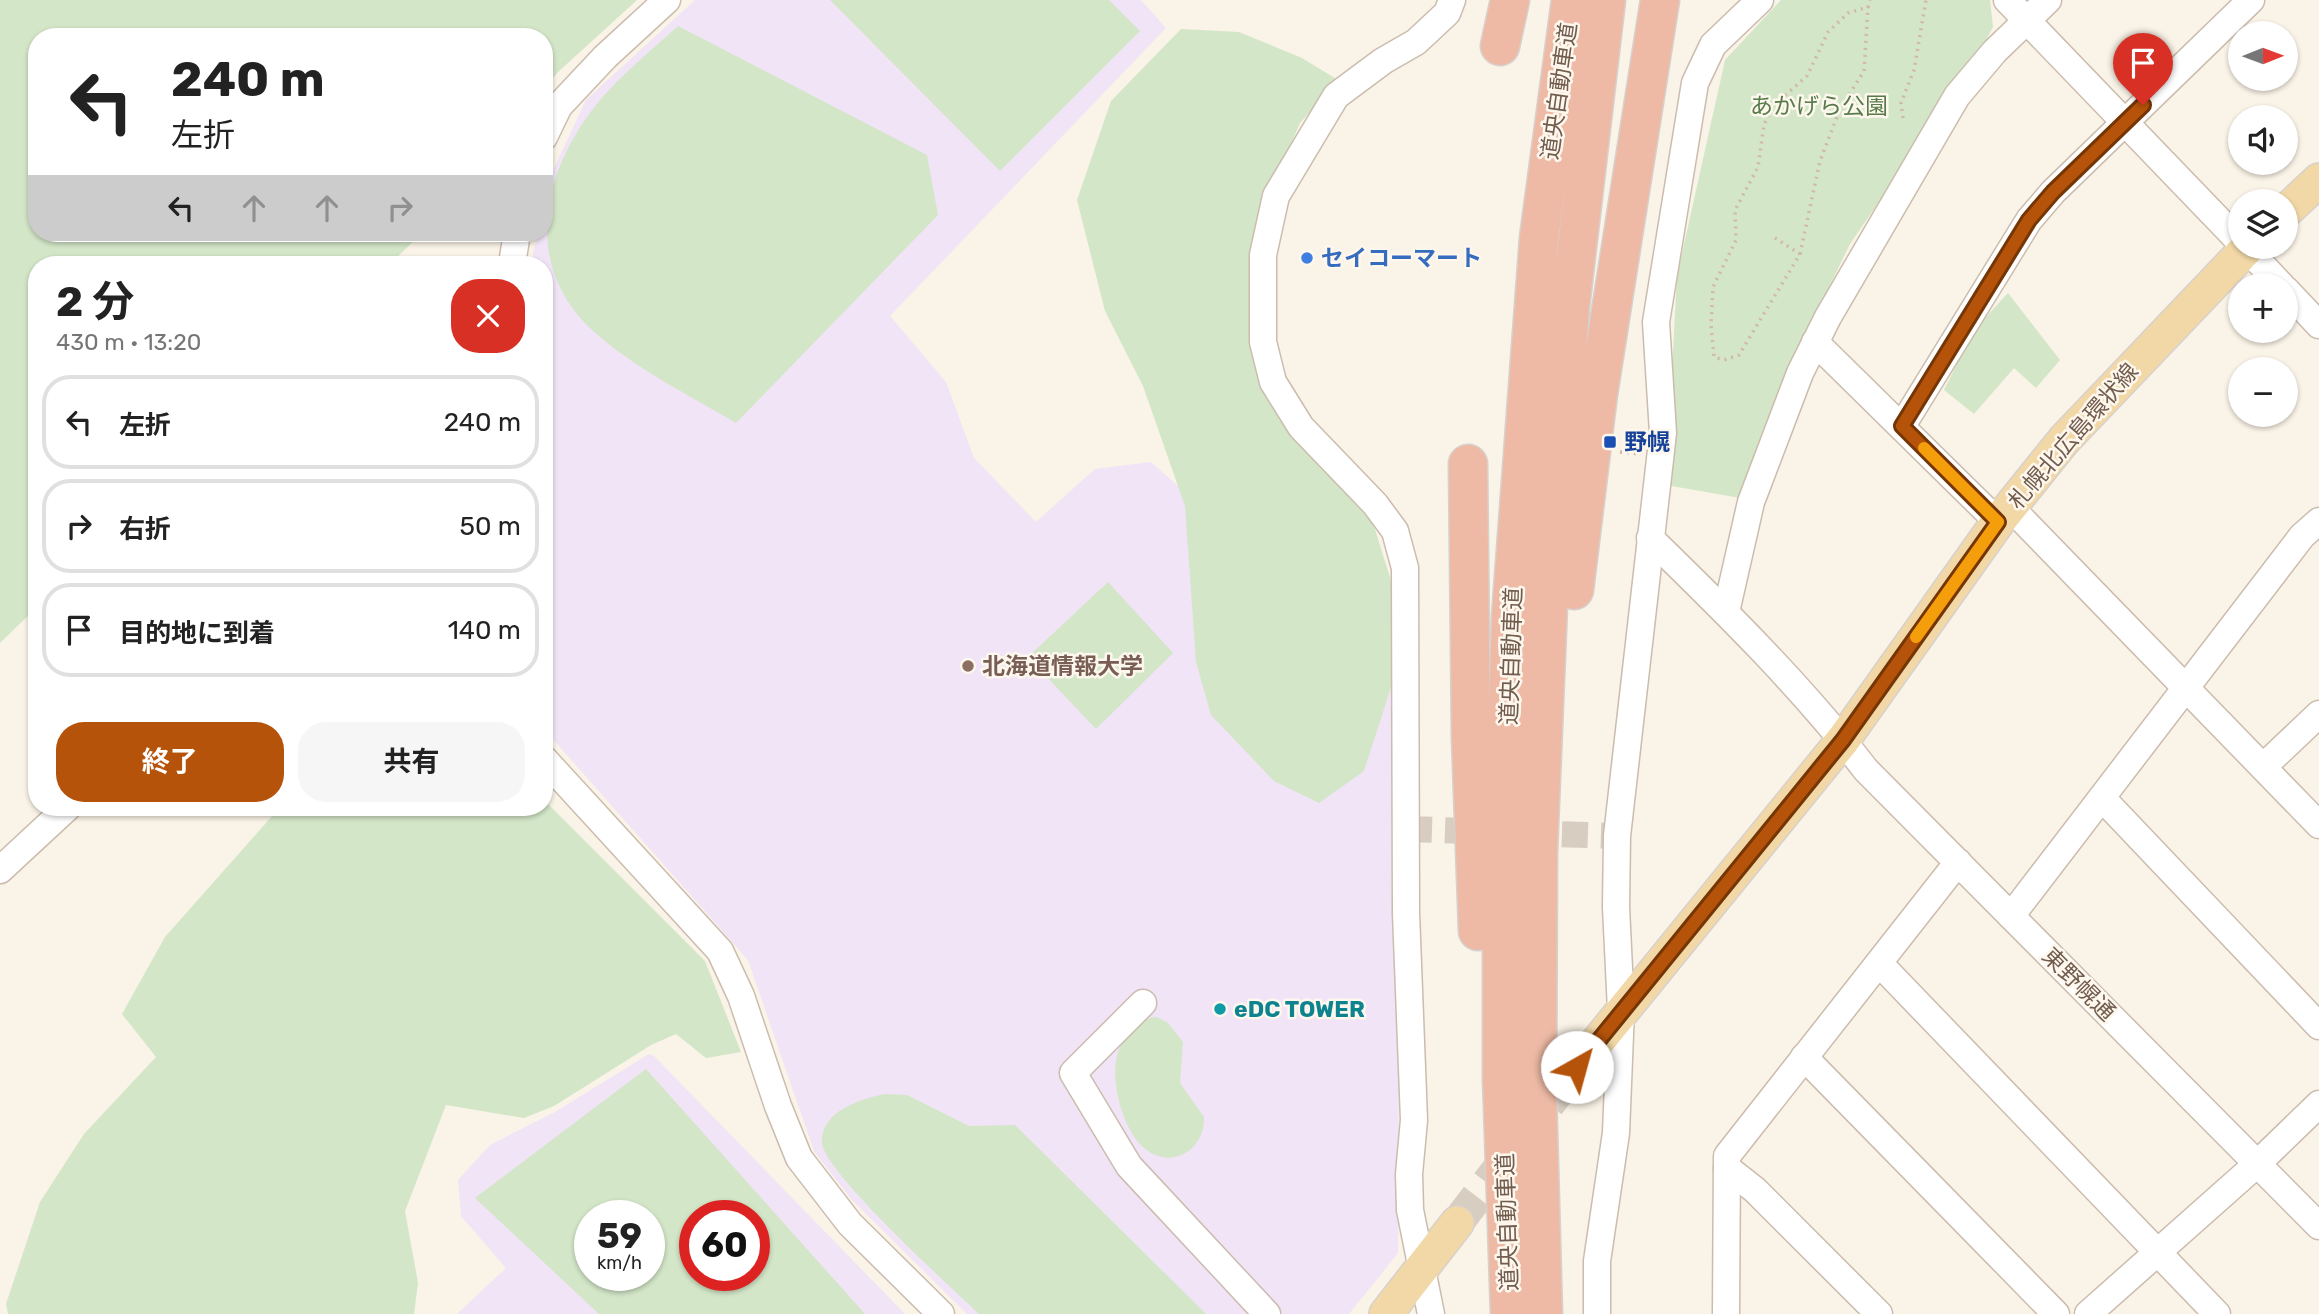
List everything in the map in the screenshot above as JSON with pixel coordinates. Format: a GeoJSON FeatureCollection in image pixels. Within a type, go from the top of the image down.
{"type":"FeatureCollection","features":[{"type":"Feature","properties":{"kind":"highway"},"geometry":{"type":"LineString","coordinates":[[1500,46],[1510,0]]}},
{"type":"Feature","properties":{"kind":"highway","name":"道央自動車道"},"geometry":{"type":"LineString","coordinates":[[1510,1314],[1502,1078],[1502,902],[1511,617],[1539,238],[1571,0]]}},
{"type":"Feature","properties":{"kind":"highway","name":"道央自動車道"},"geometry":{"type":"LineString","coordinates":[[1543,1314],[1537,1090],[1538,852],[1548,606],[1570,307],[1606,0]]}},
{"type":"Feature","properties":{"kind":"highway"},"geometry":{"type":"LineString","coordinates":[[1538,852],[1598,394],[1660,0]]}},
{"type":"Feature","properties":{"kind":"highway"},"geometry":{"type":"LineString","coordinates":[[1468,464],[1471,738],[1483,1079],[1504,1314]]}},
{"type":"Feature","properties":{"kind":"main road"},"geometry":{"type":"LineString","coordinates":[[2298,200],[2319,180]]}},
{"type":"Feature","properties":{"kind":"main road","name":"札幌北広島環状線"},"geometry":{"type":"LineString","coordinates":[[1577,1067],[1843,740],[2004,515],[2064,440],[2233,259]]}},
{"type":"Feature","properties":{"kind":"main road"},"geometry":{"type":"LineString","coordinates":[[1386,1314],[1457,1223]]}},
{"type":"Feature","properties":{"kind":"street"},"geometry":{"type":"LineString","coordinates":[[553,118],[559,106],[605,57],[667,0]]}},
{"type":"Feature","properties":{"kind":"street"},"geometry":{"type":"LineString","coordinates":[[1431,1314],[1424,1265],[1410,1210],[1409,1174],[1414,1120],[1406,913],[1405,568],[1395,531],[1376,504],[1301,427],[1273,382],[1263,342],[1263,255],[1276,196],[1336,96],[1383,61],[1416,42],[1447,13],[1452,0]]}},
{"type":"Feature","properties":{"kind":"street"},"geometry":{"type":"LineString","coordinates":[[1597,1314],[1597,1261],[1616,1133],[1621,1010],[1616,907],[1617,836],[1662,433],[1656,322],[1695,83],[1713,45],[1760,0]]}},
{"type":"Feature","properties":{"kind":"street"},"geometry":{"type":"LineString","coordinates":[[2007,0],[2228,228]]}},
{"type":"Feature","properties":{"kind":"street"},"geometry":{"type":"LineString","coordinates":[[1726,612],[1751,502],[1800,373],[1815,342],[1875,233],[1957,96],[1995,51],[2048,0]]}},
{"type":"Feature","properties":{"kind":"street"},"geometry":{"type":"LineString","coordinates":[[1902,426],[2029,220],[2053,192],[2251,0]]}},
{"type":"Feature","properties":{"kind":"street"},"geometry":{"type":"LineString","coordinates":[[2257,259],[2270,273]]}},
{"type":"Feature","properties":{"kind":"street"},"geometry":{"type":"LineString","coordinates":[[2298,303],[2319,325]]}},
{"type":"Feature","properties":{"kind":"street"},"geometry":{"type":"LineString","coordinates":[[1815,342],[1902,426],[2004,515],[2187,690],[2319,825]]}},
{"type":"Feature","properties":{"kind":"street"},"geometry":{"type":"LineString","coordinates":[[2011,915],[2187,690],[2302,536],[2319,521]]}},
{"type":"Feature","properties":{"kind":"street","name":"東野幌通"},"geometry":{"type":"LineString","coordinates":[[1650,538],[1726,612],[1843,740],[1866,770],[2319,1226]]}},
{"type":"Feature","properties":{"kind":"street"},"geometry":{"type":"LineString","coordinates":[[2263,767],[2319,714]]}},
{"type":"Feature","properties":{"kind":"street"},"geometry":{"type":"LineString","coordinates":[[553,768],[720,951],[741,996],[778,1106],[799,1158],[850,1224],[941,1314]]}},
{"type":"Feature","properties":{"kind":"street"},"geometry":{"type":"LineString","coordinates":[[2102,798],[2319,1026]]}},
{"type":"Feature","properties":{"kind":"street"},"geometry":{"type":"LineString","coordinates":[[0,870],[58,816]]}},
{"type":"Feature","properties":{"kind":"street"},"geometry":{"type":"LineString","coordinates":[[1726,1314],[1727,1156],[1958,862]]}},
{"type":"Feature","properties":{"kind":"street"},"geometry":{"type":"LineString","coordinates":[[1879,963],[2155,1253],[2217,1314]]}},
{"type":"Feature","properties":{"kind":"street"},"geometry":{"type":"LineString","coordinates":[[1143,1003],[1073,1073],[1129,1166],[1267,1314]]}},
{"type":"Feature","properties":{"kind":"street"},"geometry":{"type":"LineString","coordinates":[[1804,1058],[2056,1314]]}},
{"type":"Feature","properties":{"kind":"street"},"geometry":{"type":"LineString","coordinates":[[2088,1314],[2257,1164],[2319,1104]]}},
{"type":"Feature","properties":{"kind":"street"},"geometry":{"type":"LineString","coordinates":[[1727,1168],[1755,1190],[1879,1314]]}},
{"type":"Feature","properties":{"kind":"path"},"geometry":{"type":"LineString","coordinates":[[1868,7],[1848,13],[1828,32],[1807,76],[1771,108],[1764,125],[1758,167],[1735,210],[1736,240],[1713,287],[1711,325],[1714,357],[1724,360],[1739,355],[1800,254],[1819,161],[1840,109],[1864,71],[1870,0]]}},
{"type":"Feature","properties":{"kind":"path"},"geometry":{"type":"LineString","coordinates":[[1903,118],[1901,103],[1914,70],[1926,0]]}},
{"type":"Feature","properties":{"kind":"path"},"geometry":{"type":"LineString","coordinates":[[1775,238],[1800,254]]}},
{"type":"Feature","properties":{"kind":"shaded area","name":"北海道情報大学"},"geometry":{"type":"Polygon","coordinates":[[[695,0],[1141,0],[1166,28],[890,316],[946,382],[974,458],[1036,522],[1095,469],[1151,462],[1213,517],[1390,604],[1399,983],[1398,1253],[1349,1314],[967,1314],[851,1199],[814,1151],[748,960],[553,739],[553,256],[533,256],[536,242],[553,242],[553,172],[586,100],[695,0]]]}},
{"type":"Feature","properties":{"kind":"shaded area"},"geometry":{"type":"Polygon","coordinates":[[[649,1054],[654,1056],[905,1314],[457,1314],[506,1268],[461,1216],[458,1180],[490,1145],[555,1112],[649,1054]]]}},
{"type":"Feature","properties":{"kind":"green space"},"geometry":{"type":"Polygon","coordinates":[[[0,0],[637,0],[553,78],[553,28],[28,28],[28,242],[413,242],[398,256],[28,256],[28,616],[0,643],[0,0]]]}},
{"type":"Feature","properties":{"kind":"green space"},"geometry":{"type":"Polygon","coordinates":[[[830,0],[1109,0],[1140,31],[1000,171],[830,0]]]}},
{"type":"Feature","properties":{"kind":"green space","name":"あかげら公園"},"geometry":{"type":"Polygon","coordinates":[[[1781,0],[1990,0],[1993,27],[1973,64],[1850,244],[1798,351],[1740,498],[1666,485],[1677,276],[1725,60],[1781,0]]]}},
{"type":"Feature","properties":{"kind":"green space"},"geometry":{"type":"Polygon","coordinates":[[[678,26],[927,155],[938,215],[736,423],[680,391],[608,344],[568,302],[554,272],[553,256],[550,256],[547,242],[553,242],[553,190],[556,176],[588,115],[636,64],[678,26]]]}},
{"type":"Feature","properties":{"kind":"green space"},"geometry":{"type":"Polygon","coordinates":[[[1181,29],[1239,32],[1302,58],[1338,80],[1300,123],[1256,222],[1255,370],[1314,460],[1373,523],[1398,603],[1393,681],[1364,771],[1319,803],[1274,781],[1211,715],[1196,662],[1185,506],[1143,386],[1105,311],[1077,200],[1111,101],[1181,29]]]}},
{"type":"Feature","properties":{"kind":"green space"},"geometry":{"type":"Polygon","coordinates":[[[2008,293],[2060,360],[2036,388],[2014,368],[1974,414],[1944,390],[1974,330],[2008,293]]]}},
{"type":"Feature","properties":{"kind":"green space"},"geometry":{"type":"Polygon","coordinates":[[[1108,582],[1173,653],[1096,729],[1028,657],[1108,582]]]}},
{"type":"Feature","properties":{"kind":"green space"},"geometry":{"type":"Polygon","coordinates":[[[553,809],[705,961],[741,1052],[706,1058],[676,1034],[651,1045],[554,1106],[524,1118],[446,1105],[405,1211],[418,1283],[414,1314],[8,1314],[6,1304],[40,1202],[84,1134],[156,1057],[122,1014],[165,937],[272,816],[553,816],[553,809]]]}},
{"type":"Feature","properties":{"kind":"green space"},"geometry":{"type":"Polygon","coordinates":[[[1157,1017],[1168,1023],[1183,1042],[1180,1083],[1204,1117],[1199,1140],[1184,1154],[1174,1157],[1152,1154],[1142,1146],[1127,1123],[1117,1093],[1116,1061],[1120,1048],[1140,1023],[1157,1017]]]}},
{"type":"Feature","properties":{"kind":"green space"},"geometry":{"type":"Polygon","coordinates":[[[646,1069],[763,1200],[679,1200],[679,1291],[770,1291],[770,1208],[865,1314],[599,1314],[574,1291],[665,1291],[665,1200],[574,1200],[574,1291],[475,1198],[646,1069]]]}},
{"type":"Feature","properties":{"kind":"green space"},"geometry":{"type":"Polygon","coordinates":[[[885,1094],[907,1095],[969,1126],[1015,1125],[1206,1314],[979,1314],[865,1203],[828,1158],[822,1143],[823,1132],[834,1115],[864,1099],[885,1094]]]}},
{"type":"Feature","properties":{"kind":"tunnel"},"geometry":{"type":"LineString","coordinates":[[1406,829],[1617,836]]}},
{"type":"Feature","properties":{"kind":"tunnel"},"geometry":{"type":"LineString","coordinates":[[1457,1223],[1577,1067]]}},
{"type":"Feature","properties":{"kind":"slow traffic"},"geometry":{"type":"LineString","coordinates":[[1916,637],[1998,522],[1924,448]]}},
{"type":"Feature","properties":{"kind":"place","name":"セイコーマート"},"geometry":{"type":"Point","coordinates":[1307,258]}},
{"type":"Feature","properties":{"kind":"place","name":"野幌"},"geometry":{"type":"Point","coordinates":[1610,442]}},
{"type":"Feature","properties":{"kind":"place","name":"北海道情報大学"},"geometry":{"type":"Point","coordinates":[968,666]}},
{"type":"Feature","properties":{"kind":"place","name":"eDC TOWER"},"geometry":{"type":"Point","coordinates":[1220,1009]}},
{"type":"Feature","properties":{"kind":"route"},"geometry":{"type":"LineString","coordinates":[[1577,1067],[1843,740],[1998,522],[1902,426],[2029,220],[2053,192],[2143,105]]}}]}
